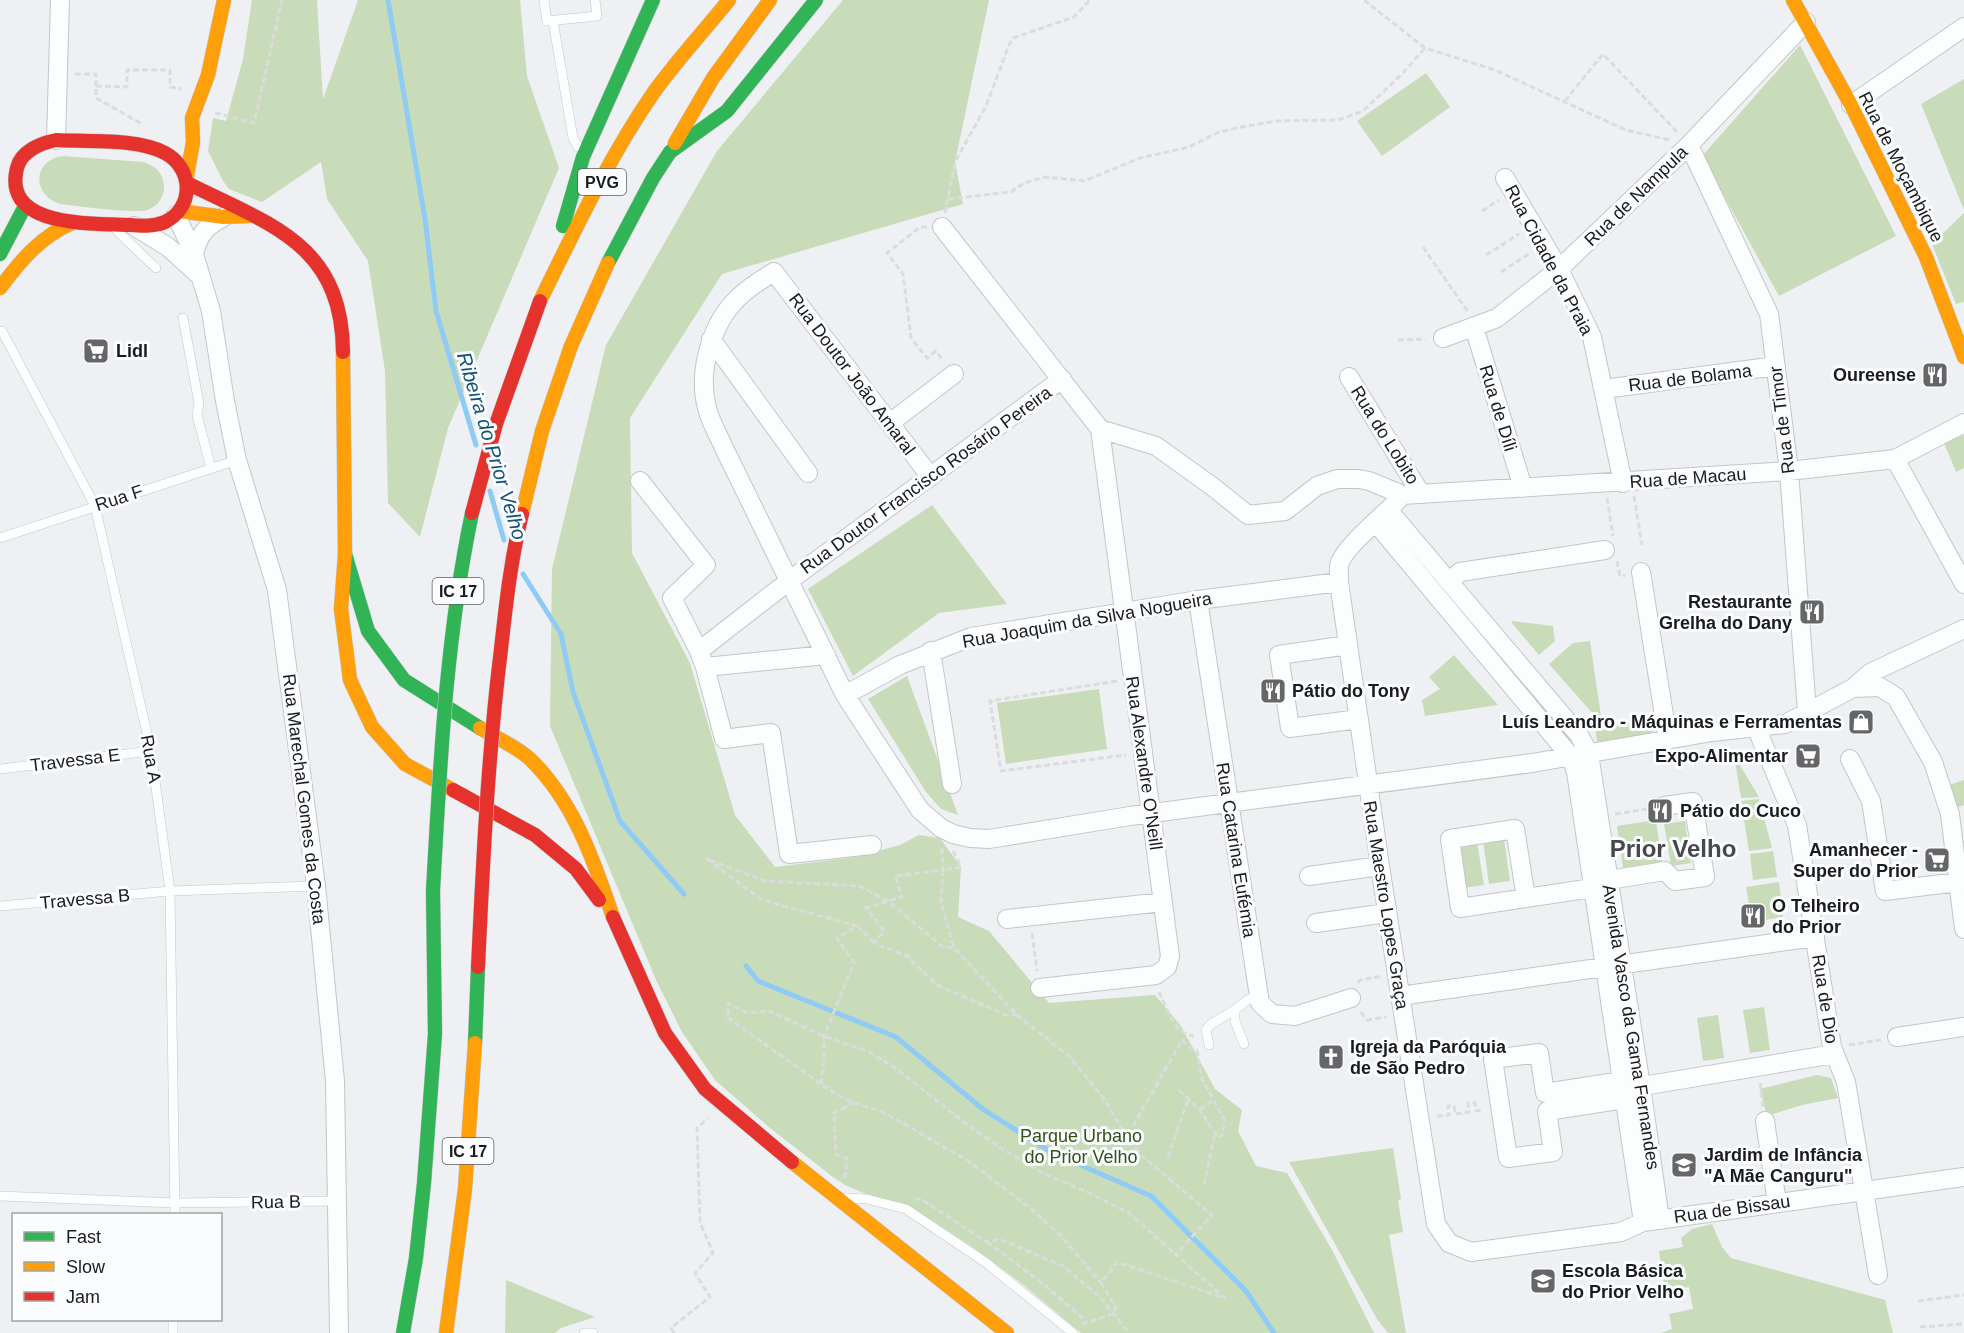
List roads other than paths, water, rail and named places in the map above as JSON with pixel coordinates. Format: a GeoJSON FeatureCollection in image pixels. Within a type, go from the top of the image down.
{"type":"FeatureCollection","features":[{"type":"Feature","properties":{"kind":"main road"},"geometry":{"type":"LineString","coordinates":[[17,204],[34,214],[49,219],[110,225],[158,224],[177,213],[188,196],[193,142],[192,118],[211,64],[224,0]]}},
{"type":"Feature","properties":{"kind":"main road"},"geometry":{"type":"LineString","coordinates":[[540,301],[584,157],[653,0]]}},
{"type":"Feature","properties":{"kind":"main road"},"geometry":{"type":"LineString","coordinates":[[672,67],[710,0]]}},
{"type":"Feature","properties":{"kind":"main road","name":"PVG"},"geometry":{"type":"LineString","coordinates":[[540,301],[626,139],[672,67],[729,0]]}},
{"type":"Feature","properties":{"kind":"main road"},"geometry":{"type":"LineString","coordinates":[[670,152],[713,78],[770,0]]}},
{"type":"Feature","properties":{"kind":"main road"},"geometry":{"type":"LineString","coordinates":[[670,152],[727,111],[816,0]]}},
{"type":"Feature","properties":{"kind":"main road","name":"Rua de Moçambique"},"geometry":{"type":"LineString","coordinates":[[1793,0],[1851,105],[1926,257],[1964,357]]}},
{"type":"Feature","properties":{"kind":"main road"},"geometry":{"type":"LineString","coordinates":[[138,146],[171,133],[192,118]]}},
{"type":"Feature","properties":{"kind":"main road"},"geometry":{"type":"LineString","coordinates":[[6,167],[38,145],[56,140],[138,146],[166,153],[182,166],[188,180],[251,216],[283,231],[301,245],[323,272],[335,301],[343,346],[345,555],[341,609],[350,680],[372,727],[405,764],[535,835],[576,869],[614,919]]}},
{"type":"Feature","properties":{"kind":"main road","name":"IC 17"},"geometry":{"type":"LineString","coordinates":[[446,1333],[465,1189],[473,1079],[489,754],[518,524],[532,465],[556,389],[592,294],[652,178],[670,152]]}},
{"type":"Feature","properties":{"kind":"main road"},"geometry":{"type":"LineString","coordinates":[[2,251],[13,225],[17,204],[14,180],[23,157]]}},
{"type":"Feature","properties":{"kind":"main road"},"geometry":{"type":"LineString","coordinates":[[177,213],[224,217],[251,216]]}},
{"type":"Feature","properties":{"kind":"main road"},"geometry":{"type":"LineString","coordinates":[[0,288],[13,270],[42,239],[74,222]]}},
{"type":"Feature","properties":{"kind":"main road"},"geometry":{"type":"LineString","coordinates":[[0,232],[2,251]]}},
{"type":"Feature","properties":{"kind":"main road","name":"IC 17"},"geometry":{"type":"LineString","coordinates":[[404,1333],[424,1183],[433,1057],[433,891],[448,661],[475,500],[503,398],[540,301]]}},
{"type":"Feature","properties":{"kind":"main road"},"geometry":{"type":"LineString","coordinates":[[345,555],[368,631],[404,680],[530,759],[568,805],[598,872],[614,919],[665,1033],[705,1089],[753,1131],[1007,1333]]}},
{"type":"Feature","properties":{"kind":"street"},"geometry":{"type":"LineString","coordinates":[[56,140],[60,0]]}},
{"type":"Feature","properties":{"kind":"street","name":"Rua de Nampula"},"geometry":{"type":"LineString","coordinates":[[1443,338],[1497,318],[1559,269],[1689,145],[1806,22]]}},
{"type":"Feature","properties":{"kind":"street"},"geometry":{"type":"LineString","coordinates":[[1851,105],[1964,27]]}},
{"type":"Feature","properties":{"kind":"street","name":"Rua de Timor"},"geometry":{"type":"LineString","coordinates":[[1689,145],[1769,314],[1788,471],[1807,712]]}},
{"type":"Feature","properties":{"kind":"street","name":"Rua Cidade da Praia"},"geometry":{"type":"LineString","coordinates":[[1505,178],[1559,269],[1592,337],[1627,483]]}},
{"type":"Feature","properties":{"kind":"street","name":"Rua Marechal Gomes da Costa"},"geometry":{"type":"LineString","coordinates":[[177,213],[194,254],[211,311],[237,460],[277,590],[316,886],[335,1081],[339,1333]]}},
{"type":"Feature","properties":{"kind":"street"},"geometry":{"type":"LineString","coordinates":[[194,254],[203,230],[224,217]]}},
{"type":"Feature","properties":{"kind":"street","name":"Rua Marechal Gomes da Costa"},"geometry":{"type":"LineString","coordinates":[[134,226],[182,258],[199,275]]}},
{"type":"Feature","properties":{"kind":"street"},"geometry":{"type":"LineString","coordinates":[[942,227],[1100,429],[1156,447],[1248,515],[1285,511],[1309,491],[1337,479],[1369,481],[1403,495]]}},
{"type":"Feature","properties":{"kind":"street","name":"Rua Doutor João Amaral"},"geometry":{"type":"LineString","coordinates":[[711,339],[717,325],[736,299],[752,285],[774,272],[930,476]]}},
{"type":"Feature","properties":{"kind":"street","name":"Rua de Díli"},"geometry":{"type":"LineString","coordinates":[[1474,327],[1523,488]]}},
{"type":"Feature","properties":{"kind":"street"},"geometry":{"type":"LineString","coordinates":[[711,339],[808,473]]}},
{"type":"Feature","properties":{"kind":"street"},"geometry":{"type":"LineString","coordinates":[[711,339],[704,377],[707,408],[723,446],[845,695],[920,810],[941,828],[970,838],[989,839],[1151,814],[1580,755],[1712,732],[1785,724],[1853,688],[1870,673],[1964,629]]}},
{"type":"Feature","properties":{"kind":"street","name":"Rua de Bolama"},"geometry":{"type":"LineString","coordinates":[[1604,389],[1776,366]]}},
{"type":"Feature","properties":{"kind":"street"},"geometry":{"type":"LineString","coordinates":[[890,423],[954,374]]}},
{"type":"Feature","properties":{"kind":"street","name":"Rua do Lobito"},"geometry":{"type":"LineString","coordinates":[[1348,377],[1421,494]]}},
{"type":"Feature","properties":{"kind":"street","name":"Rua Doutor Francisco Rosário Pereira"},"geometry":{"type":"LineString","coordinates":[[702,659],[789,581],[1062,379]]}},
{"type":"Feature","properties":{"kind":"street","name":"Rua de Macau"},"geometry":{"type":"LineString","coordinates":[[1403,495],[1627,483],[1788,471],[1895,459],[1964,423]]}},
{"type":"Feature","properties":{"kind":"street","name":"Rua Alexandre O'Neill"},"geometry":{"type":"LineString","coordinates":[[1040,988],[1150,976],[1163,970],[1169,962],[1100,429]]}},
{"type":"Feature","properties":{"kind":"street"},"geometry":{"type":"LineString","coordinates":[[1895,459],[1964,584]]}},
{"type":"Feature","properties":{"kind":"street"},"geometry":{"type":"LineString","coordinates":[[640,481],[706,565],[672,598],[702,659],[724,739],[771,733],[789,854],[872,844]]}},
{"type":"Feature","properties":{"kind":"street","name":"Rua Maestro Lopes Graça"},"geometry":{"type":"LineString","coordinates":[[1403,495],[1358,538],[1340,563],[1339,582],[1380,866],[1436,1224],[1449,1243],[1471,1252],[1621,1232],[1652,1221]]}},
{"type":"Feature","properties":{"kind":"street","name":"Avenida Vasco da Gama Fernandes"},"geometry":{"type":"LineString","coordinates":[[1382,517],[1449,582],[1579,735],[1580,755],[1599,817],[1604,966],[1652,1221]]}},
{"type":"Feature","properties":{"kind":"street","name":"Avenida Vasco da Gama Fernandes"},"geometry":{"type":"LineString","coordinates":[[1382,517],[1580,755]]}},
{"type":"Feature","properties":{"kind":"street"},"geometry":{"type":"LineString","coordinates":[[1449,582],[1460,572],[1605,550]]}},
{"type":"Feature","properties":{"kind":"street"},"geometry":{"type":"LineString","coordinates":[[1641,572],[1668,741]]}},
{"type":"Feature","properties":{"kind":"street","name":"Rua Joaquim da Silva Nogueira"},"geometry":{"type":"LineString","coordinates":[[845,695],[900,665],[971,637],[1198,600],[1339,582]]}},
{"type":"Feature","properties":{"kind":"street","name":"Rua Catarina Eufémia"},"geometry":{"type":"LineString","coordinates":[[1198,600],[1259,994]]}},
{"type":"Feature","properties":{"kind":"street"},"geometry":{"type":"LineString","coordinates":[[1348,645],[1279,655],[1290,728],[1359,719]]}},
{"type":"Feature","properties":{"kind":"street"},"geometry":{"type":"LineString","coordinates":[[931,651],[952,784]]}},
{"type":"Feature","properties":{"kind":"street"},"geometry":{"type":"LineString","coordinates":[[702,659],[826,655]]}},
{"type":"Feature","properties":{"kind":"street"},"geometry":{"type":"LineString","coordinates":[[1853,688],[1880,687],[1896,697],[1933,762],[1957,812],[1958,882],[1964,929]]}},
{"type":"Feature","properties":{"kind":"street","name":"Rua de Dio"},"geometry":{"type":"LineString","coordinates":[[1756,727],[1797,825],[1834,1054],[1846,1082],[1878,1275]]}},
{"type":"Feature","properties":{"kind":"street","name":"Avenida Vasco da Gama Fernandes"},"geometry":{"type":"LineString","coordinates":[[1580,755],[1576,772],[1601,884],[1622,963],[1628,1089]]}},
{"type":"Feature","properties":{"kind":"street"},"geometry":{"type":"LineString","coordinates":[[1850,759],[1871,801],[1885,891],[1958,882]]}},
{"type":"Feature","properties":{"kind":"street"},"geometry":{"type":"LineString","coordinates":[[1526,898],[1515,829],[1450,839],[1460,908],[1526,898],[1665,871],[1675,881],[1705,877],[1693,801],[1664,806]]}},
{"type":"Feature","properties":{"kind":"street"},"geometry":{"type":"LineString","coordinates":[[1309,876],[1380,866]]}},
{"type":"Feature","properties":{"kind":"street"},"geometry":{"type":"LineString","coordinates":[[1007,919],[1163,902]]}},
{"type":"Feature","properties":{"kind":"street"},"geometry":{"type":"LineString","coordinates":[[1316,923],[1388,913]]}},
{"type":"Feature","properties":{"kind":"street"},"geometry":{"type":"LineString","coordinates":[[1400,996],[1815,937]]}},
{"type":"Feature","properties":{"kind":"street"},"geometry":{"type":"LineString","coordinates":[[1259,994],[1260,1003],[1272,1014],[1295,1016],[1351,998]]}},
{"type":"Feature","properties":{"kind":"street"},"geometry":{"type":"LineString","coordinates":[[1897,1037],[1964,1027]]}},
{"type":"Feature","properties":{"kind":"street"},"geometry":{"type":"LineString","coordinates":[[1539,1053],[1545,1093],[1553,1152],[1508,1158],[1493,1059],[1539,1053]]}},
{"type":"Feature","properties":{"kind":"street"},"geometry":{"type":"LineString","coordinates":[[1547,1111],[1628,1089],[1834,1054]]}},
{"type":"Feature","properties":{"kind":"street"},"geometry":{"type":"LineString","coordinates":[[1545,1093],[1628,1089]]}},
{"type":"Feature","properties":{"kind":"street"},"geometry":{"type":"LineString","coordinates":[[1765,1121],[1777,1203]]}},
{"type":"Feature","properties":{"kind":"street","name":"Rua de Bissau"},"geometry":{"type":"LineString","coordinates":[[1652,1221],[1964,1177]]}},
{"type":"Feature","properties":{"kind":"lane"},"geometry":{"type":"LineString","coordinates":[[544,0],[546,21],[597,16],[595,0]]}},
{"type":"Feature","properties":{"kind":"lane"},"geometry":{"type":"LineString","coordinates":[[553,21],[573,138],[584,157]]}},
{"type":"Feature","properties":{"kind":"lane"},"geometry":{"type":"LineString","coordinates":[[110,225],[156,268]]}},
{"type":"Feature","properties":{"kind":"lane"},"geometry":{"type":"LineString","coordinates":[[183,318],[199,403],[197,415],[212,468]]}},
{"type":"Feature","properties":{"kind":"lane","name":"Rua A"},"geometry":{"type":"LineString","coordinates":[[2,331],[95,506],[151,752],[170,891],[175,1213]]}},
{"type":"Feature","properties":{"kind":"lane","name":"Rua F"},"geometry":{"type":"LineString","coordinates":[[0,538],[237,460]]}},
{"type":"Feature","properties":{"kind":"lane","name":"Travessa E"},"geometry":{"type":"LineString","coordinates":[[0,769],[151,752]]}},
{"type":"Feature","properties":{"kind":"lane","name":"Travessa B"},"geometry":{"type":"LineString","coordinates":[[0,906],[170,891],[316,886]]}},
{"type":"Feature","properties":{"kind":"lane"},"geometry":{"type":"LineString","coordinates":[[1209,1045],[1204,1032],[1210,1024],[1259,994]]}},
{"type":"Feature","properties":{"kind":"lane"},"geometry":{"type":"LineString","coordinates":[[1234,1010],[1235,1021],[1244,1044]]}},
{"type":"Feature","properties":{"kind":"lane","name":"Rua B"},"geometry":{"type":"LineString","coordinates":[[0,1196],[175,1203],[336,1201]]}},
{"type":"Feature","properties":{"kind":"lane"},"geometry":{"type":"LineString","coordinates":[[838,1198],[867,1199],[906,1209],[985,1262],[1073,1333]]}},
{"type":"Feature","properties":{"kind":"lane"},"geometry":{"type":"LineString","coordinates":[[584,1333],[593,1333]]}},
{"type":"Feature","properties":{"kind":"waterway","name":"Ribeira do Prior Velho"},"geometry":{"type":"LineString","coordinates":[[388,0],[425,219],[436,311],[476,445]]}},
{"type":"Feature","properties":{"kind":"waterway","name":"Ribeira do Prior Velho"},"geometry":{"type":"LineString","coordinates":[[490,491],[504,540]]}},
{"type":"Feature","properties":{"kind":"waterway","name":"Ribeira do Prior Velho"},"geometry":{"type":"LineString","coordinates":[[523,574],[561,634],[573,692],[620,821],[684,894]]}},
{"type":"Feature","properties":{"kind":"waterway","name":"Ribeira do Prior Velho"},"geometry":{"type":"LineString","coordinates":[[746,966],[758,981],[896,1037],[984,1110],[1051,1152],[1151,1196],[1246,1291],[1274,1333]]}},
{"type":"Feature","properties":{"kind":"place","name":"Lidl"},"geometry":{"type":"Point","coordinates":[96,351]}},
{"type":"Feature","properties":{"kind":"place","name":"Oureense"},"geometry":{"type":"Point","coordinates":[1935,375]}},
{"type":"Feature","properties":{"kind":"place","name":"Restaurante Grelha do Dany"},"geometry":{"type":"Point","coordinates":[1812,612]}},
{"type":"Feature","properties":{"kind":"place","name":"Pátio do Tony"},"geometry":{"type":"Point","coordinates":[1273,691]}},
{"type":"Feature","properties":{"kind":"place","name":"Luís Leandro - Máquinas e Ferramentas"},"geometry":{"type":"Point","coordinates":[1861,722]}},
{"type":"Feature","properties":{"kind":"place","name":"Expo-Alimentar"},"geometry":{"type":"Point","coordinates":[1808,756]}},
{"type":"Feature","properties":{"kind":"place","name":"Pátio do Cuco"},"geometry":{"type":"Point","coordinates":[1660,811]}},
{"type":"Feature","properties":{"kind":"place","name":"Amanhecer - Super do Prior"},"geometry":{"type":"Point","coordinates":[1937,860]}},
{"type":"Feature","properties":{"kind":"place","name":"O Telheiro do Prior"},"geometry":{"type":"Point","coordinates":[1753,916]}},
{"type":"Feature","properties":{"kind":"place","name":"Igreja da Paróquia de São Pedro"},"geometry":{"type":"Point","coordinates":[1331,1057]}},
{"type":"Feature","properties":{"kind":"place","name":"Jardim de Infância \"A Mãe Canguru\""},"geometry":{"type":"Point","coordinates":[1684,1165]}},
{"type":"Feature","properties":{"kind":"place","name":"Escola Básica do Prior Velho"},"geometry":{"type":"Point","coordinates":[1543,1281]}},
{"type":"Feature","properties":{"kind":"district","name":"Prior Velho"},"geometry":{"type":"Point","coordinates":[1673,848]}},
{"type":"Feature","properties":{"kind":"park label","name":"Parque Urbano do Prior Velho"},"geometry":{"type":"Point","coordinates":[1081,1146]}}]}
